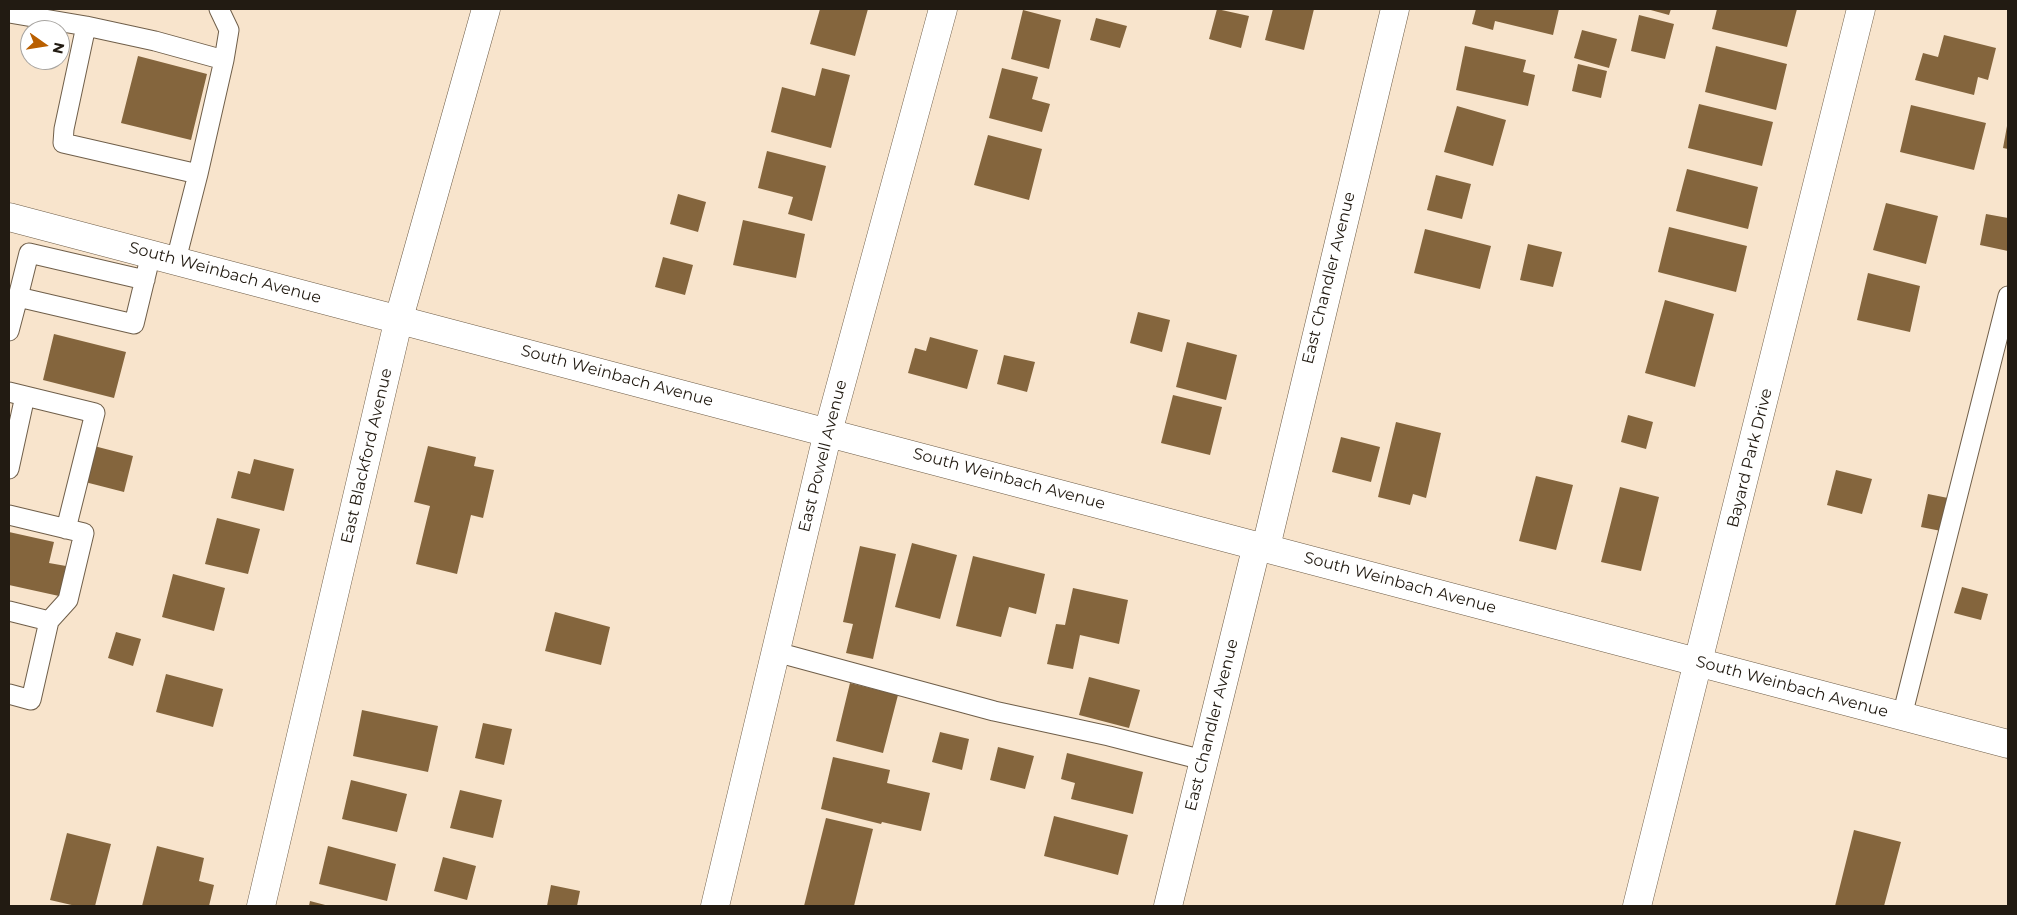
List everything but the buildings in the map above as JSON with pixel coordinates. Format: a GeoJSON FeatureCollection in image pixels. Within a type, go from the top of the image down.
{"type":"FeatureCollection","features":[{"type":"Feature","properties":{"kind":"street","name":"East Blackford Avenue"},"geometry":{"type":"LineString","coordinates":[[261,906],[399,318],[486,9]]}},
{"type":"Feature","properties":{"kind":"street","name":"East Powell Avenue"},"geometry":{"type":"LineString","coordinates":[[715,906],[828,432],[943,9]]}},
{"type":"Feature","properties":{"kind":"street","name":"East Chandler Avenue"},"geometry":{"type":"LineString","coordinates":[[1168,906],[1203,760],[1261,546],[1395,9]]}},
{"type":"Feature","properties":{"kind":"street","name":"Bayard Park Drive"},"geometry":{"type":"LineString","coordinates":[[1637,906],[1862,9]]}},
{"type":"Feature","properties":{"kind":"street","name":"South Weinbach Avenue"},"geometry":{"type":"LineString","coordinates":[[9,216],[2008,744]]}},
{"type":"Feature","properties":{"kind":"lane"},"geometry":{"type":"LineString","coordinates":[[18,297],[134,324],[145,280],[164,257],[198,174],[229,30],[219,9]]}},
{"type":"Feature","properties":{"kind":"lane"},"geometry":{"type":"LineString","coordinates":[[9,13],[63,16],[86,26],[155,41],[224,60]]}},
{"type":"Feature","properties":{"kind":"lane"},"geometry":{"type":"LineString","coordinates":[[86,26],[64,128],[63,143],[198,174]]}},
{"type":"Feature","properties":{"kind":"lane"},"geometry":{"type":"LineString","coordinates":[[9,331],[29,252],[145,280]]}},
{"type":"Feature","properties":{"kind":"lane"},"geometry":{"type":"LineString","coordinates":[[1902,716],[2008,296]]}},
{"type":"Feature","properties":{"kind":"lane"},"geometry":{"type":"LineString","coordinates":[[9,469],[17,394],[95,413],[75,531],[68,600],[49,621],[31,700],[9,694]]}},
{"type":"Feature","properties":{"kind":"lane"},"geometry":{"type":"LineString","coordinates":[[9,515],[75,531]]}},
{"type":"Feature","properties":{"kind":"lane"},"geometry":{"type":"LineString","coordinates":[[9,611],[49,621]]}},
{"type":"Feature","properties":{"kind":"lane"},"geometry":{"type":"LineString","coordinates":[[776,652],[994,711],[1110,736],[1203,760]]}}]}
